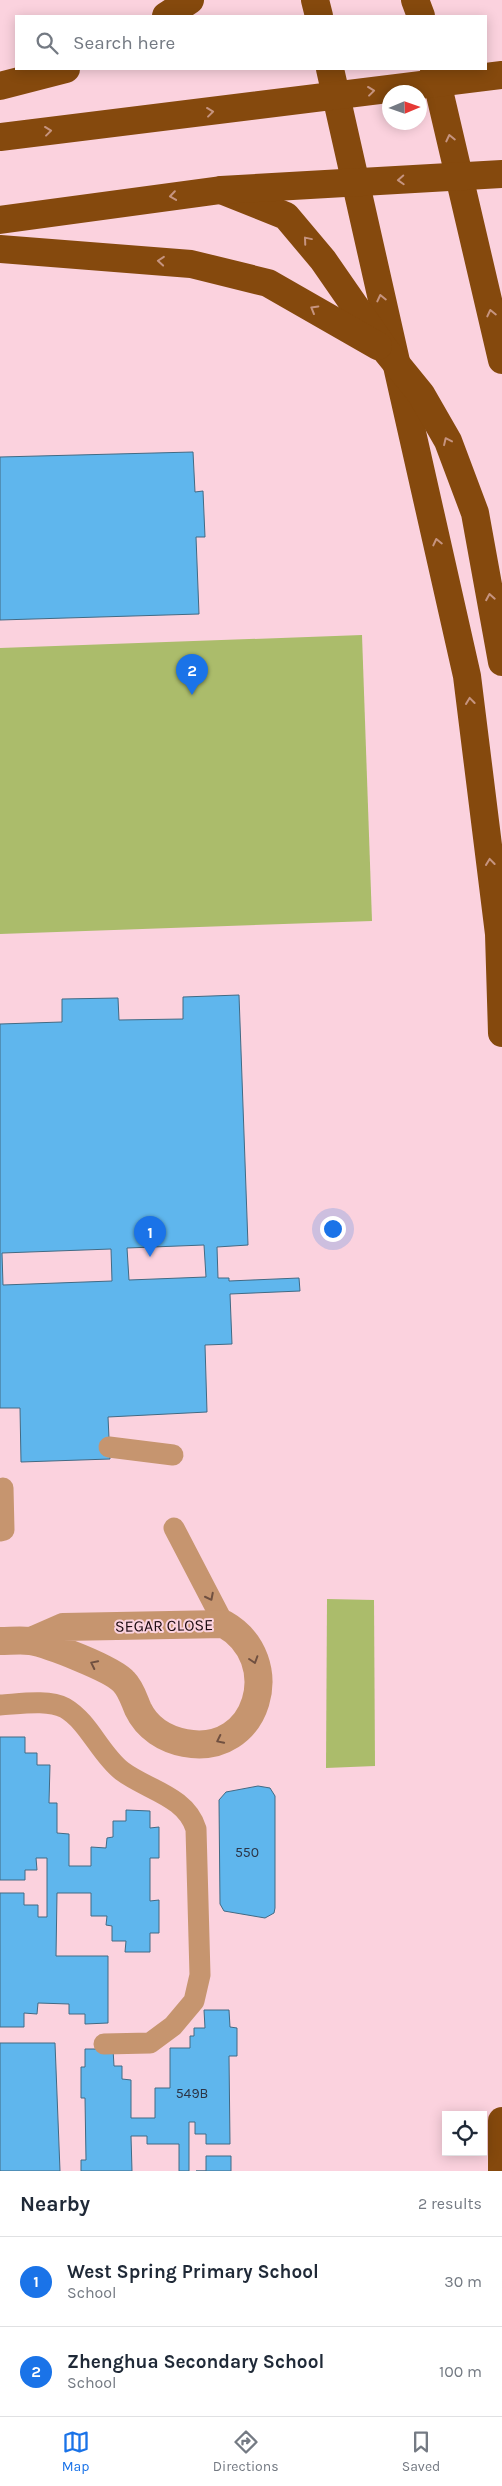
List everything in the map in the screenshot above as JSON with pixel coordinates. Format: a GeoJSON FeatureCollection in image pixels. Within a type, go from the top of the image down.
{"type":"FeatureCollection","features":[{"type":"Feature","properties":{"kind":"highway"},"geometry":{"type":"LineString","coordinates":[[168,15],[190,0]]}},
{"type":"Feature","properties":{"kind":"highway"},"geometry":{"type":"LineString","coordinates":[[315,0],[319,15]]}},
{"type":"Feature","properties":{"kind":"highway"},"geometry":{"type":"LineString","coordinates":[[416,0],[421,15]]}},
{"type":"Feature","properties":{"kind":"highway"},"geometry":{"type":"LineString","coordinates":[[0,86],[62,70]]}},
{"type":"Feature","properties":{"kind":"highway"},"geometry":{"type":"LineString","coordinates":[[330,70],[467,676],[499,934],[502,1033]]}},
{"type":"Feature","properties":{"kind":"highway"},"geometry":{"type":"LineString","coordinates":[[434,70],[502,360]]}},
{"type":"Feature","properties":{"kind":"highway"},"geometry":{"type":"LineString","coordinates":[[0,137],[502,74]]}},
{"type":"Feature","properties":{"kind":"highway"},"geometry":{"type":"LineString","coordinates":[[0,220],[221,190],[502,174]]}},
{"type":"Feature","properties":{"kind":"highway"},"geometry":{"type":"LineString","coordinates":[[221,190],[286,216],[324,260],[386,351],[421,394],[448,441],[476,513],[502,662]]}},
{"type":"Feature","properties":{"kind":"highway"},"geometry":{"type":"LineString","coordinates":[[0,249],[191,264],[268,283],[386,351]]}},
{"type":"Feature","properties":{"kind":"highway"},"geometry":{"type":"LineString","coordinates":[[502,2121],[502,2171]]}},
{"type":"Feature","properties":{"kind":"street","name":"SEGAR CLOSE"},"geometry":{"type":"LineString","coordinates":[[0,1641],[32,1641],[91,1662],[116,1675],[130,1691],[139,1711],[151,1726],[168,1739],[187,1744],[212,1744],[222,1740],[246,1722],[254,1707],[259,1691],[254,1656],[238,1632],[224,1624],[62,1627],[32,1641]]}},
{"type":"Feature","properties":{"kind":"lane"},"geometry":{"type":"LineString","coordinates":[[109,1447],[173,1454]]}},
{"type":"Feature","properties":{"kind":"lane"},"geometry":{"type":"LineString","coordinates":[[2,1530],[3,1488]]}},
{"type":"Feature","properties":{"kind":"lane"},"geometry":{"type":"LineString","coordinates":[[174,1528],[224,1624]]}},
{"type":"Feature","properties":{"kind":"lane"},"geometry":{"type":"LineString","coordinates":[[0,1705],[42,1704],[64,1708],[80,1721],[120,1769],[182,1806],[192,1818],[196,1828],[200,1975],[194,2001],[173,2026],[150,2043],[104,2044]]}},
{"type":"Feature","properties":{"kind":"green space"},"geometry":{"type":"Polygon","coordinates":[[[362,635],[372,921],[0,934],[0,648],[362,635]]]}},
{"type":"Feature","properties":{"kind":"green space"},"geometry":{"type":"Polygon","coordinates":[[[327,1599],[374,1600],[375,1766],[326,1768],[327,1599]]]}},
{"type":"Feature","properties":{"kind":"building"},"geometry":{"type":"Polygon","coordinates":[[[193,452],[195,492],[203,491],[205,537],[196,537],[199,614],[0,620],[0,457],[193,452]]]}},
{"type":"Feature","properties":{"kind":"building"},"geometry":{"type":"Polygon","coordinates":[[[239,995],[248,1245],[217,1247],[218,1278],[229,1278],[229,1281],[299,1278],[300,1291],[230,1294],[232,1344],[205,1345],[207,1412],[108,1417],[110,1459],[21,1462],[20,1408],[0,1408],[0,1024],[62,1022],[62,999],[118,998],[119,1020],[183,1019],[183,997],[239,995]],[[204,1245],[127,1248],[129,1280],[206,1277],[204,1245]],[[111,1249],[2,1253],[3,1285],[112,1281],[111,1249]]]}},
{"type":"Feature","properties":{"kind":"building"},"geometry":{"type":"Polygon","coordinates":[[[0,1737],[25,1737],[25,1753],[37,1753],[37,1765],[50,1765],[49,1803],[57,1803],[57,1833],[69,1834],[69,1866],[91,1866],[91,1847],[106,1848],[107,1838],[113,1837],[113,1821],[126,1821],[126,1810],[150,1811],[150,1828],[159,1827],[159,1858],[150,1858],[150,1901],[159,1900],[159,1933],[150,1933],[150,1952],[125,1952],[126,1941],[112,1941],[112,1926],[106,1925],[107,1916],[91,1916],[91,1893],[57,1893],[56,1956],[108,1956],[108,2023],[85,2024],[85,2014],[69,2014],[69,2004],[38,2003],[37,2014],[24,2013],[24,2027],[0,2027],[0,1893],[24,1893],[24,1905],[38,1905],[38,1917],[47,1917],[47,1858],[36,1858],[37,1870],[25,1870],[25,1880],[0,1880],[0,1737]]]}},
{"type":"Feature","properties":{"kind":"building"},"geometry":{"type":"Polygon","coordinates":[[[258,1786],[270,1788],[275,1796],[275,1908],[274,1913],[265,1918],[224,1911],[220,1904],[219,1800],[226,1792],[258,1786]]]}},
{"type":"Feature","properties":{"kind":"building"},"geometry":{"type":"Polygon","coordinates":[[[204,2010],[229,2010],[230,2027],[237,2028],[237,2056],[229,2056],[230,2144],[206,2144],[206,2134],[195,2134],[195,2122],[189,2122],[189,2171],[179,2171],[179,2144],[147,2144],[147,2136],[131,2136],[132,2171],[81,2171],[81,2160],[86,2160],[85,2098],[81,2098],[81,2067],[85,2067],[85,2049],[113,2049],[114,2066],[122,2066],[122,2079],[131,2080],[131,2118],[155,2118],[155,2088],[170,2088],[170,2048],[190,2048],[190,2036],[194,2036],[194,2028],[205,2028],[204,2010]]]}},
{"type":"Feature","properties":{"kind":"building"},"geometry":{"type":"Polygon","coordinates":[[[0,2043],[55,2043],[60,2171],[0,2171],[0,2043]]]}},
{"type":"Feature","properties":{"kind":"building"},"geometry":{"type":"Polygon","coordinates":[[[206,2156],[231,2156],[231,2171],[206,2171],[206,2156]]]}},
{"type":"Feature","properties":{"kind":"place","name":"Zhenghua Secondary School"},"geometry":{"type":"Point","coordinates":[192,695]}},
{"type":"Feature","properties":{"kind":"place","name":"West Spring Primary School"},"geometry":{"type":"Point","coordinates":[150,1257]}}]}
